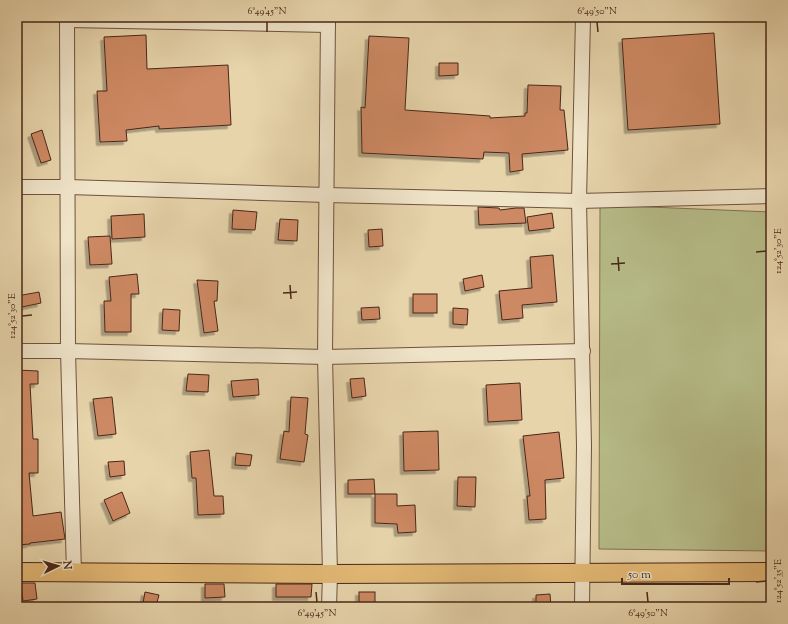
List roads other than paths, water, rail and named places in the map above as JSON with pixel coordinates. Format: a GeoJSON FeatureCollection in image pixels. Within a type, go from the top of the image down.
{"type":"FeatureCollection","features":[{"type":"Feature","properties":{"kind":"main road"},"geometry":{"type":"LineString","coordinates":[[17,572],[330,574],[771,572]]}},
{"type":"Feature","properties":{"kind":"street"},"geometry":{"type":"LineString","coordinates":[[582,607],[584,446],[579,201],[583,17]]}},
{"type":"Feature","properties":{"kind":"street"},"geometry":{"type":"LineString","coordinates":[[74,573],[68,351],[67,19],[328,21],[325,357],[330,574],[329,607]]}},
{"type":"Feature","properties":{"kind":"street"},"geometry":{"type":"LineString","coordinates":[[17,188],[68,187],[579,201],[771,196]]}},
{"type":"Feature","properties":{"kind":"street"},"geometry":{"type":"LineString","coordinates":[[17,351],[325,357],[583,351]]}}]}
